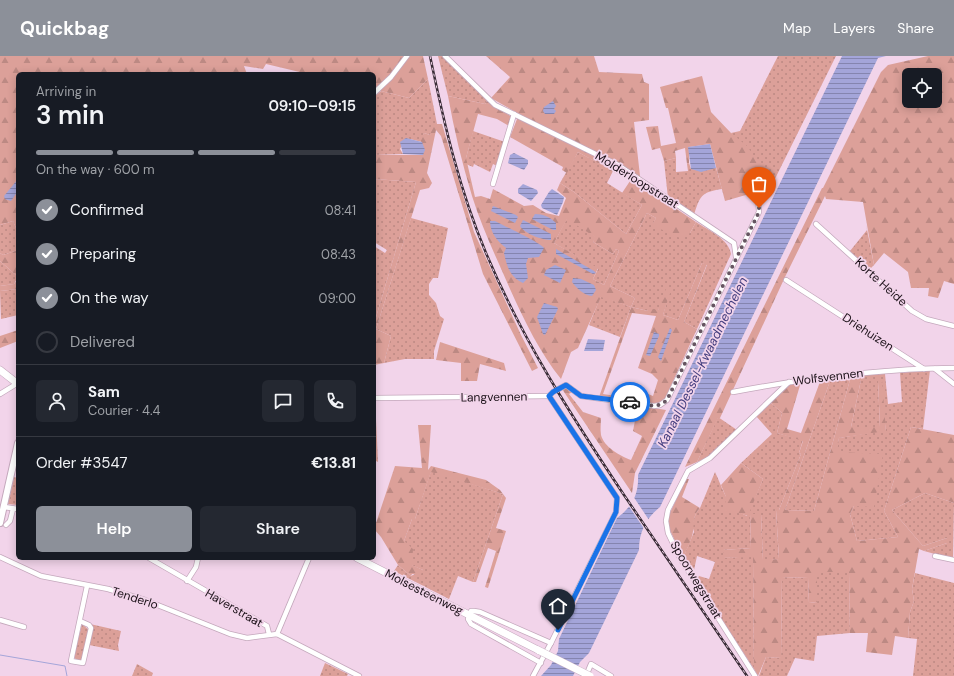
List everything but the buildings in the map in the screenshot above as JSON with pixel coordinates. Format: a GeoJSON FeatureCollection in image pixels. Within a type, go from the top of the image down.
{"type":"FeatureCollection","features":[{"type":"Feature","properties":{"kind":"main road"},"geometry":{"type":"LineString","coordinates":[[0,370],[16,382]]}},
{"type":"Feature","properties":{"kind":"main road","name":"Molsesteenweg"},"geometry":{"type":"LineString","coordinates":[[361,560],[590,676]]}},
{"type":"Feature","properties":{"kind":"street"},"geometry":{"type":"LineString","coordinates":[[376,91],[391,77],[407,56]]}},
{"type":"Feature","properties":{"kind":"street","name":"Molderloopstraat"},"geometry":{"type":"LineString","coordinates":[[445,56],[490,101],[618,165],[737,244],[744,243]]}},
{"type":"Feature","properties":{"kind":"street"},"geometry":{"type":"LineString","coordinates":[[493,184],[514,114]]}},
{"type":"Feature","properties":{"kind":"street"},"geometry":{"type":"LineString","coordinates":[[533,676],[552,643],[616,512],[618,504],[617,498],[549,396],[566,385],[581,396],[654,406],[667,400],[759,212],[758,194]]}},
{"type":"Feature","properties":{"kind":"street","name":"Korte Heide"},"geometry":{"type":"LineString","coordinates":[[816,224],[912,311],[926,319],[954,326]]}},
{"type":"Feature","properties":{"kind":"street"},"geometry":{"type":"LineString","coordinates":[[734,242],[736,257]]}},
{"type":"Feature","properties":{"kind":"street","name":"Driehuizen"},"geometry":{"type":"LineString","coordinates":[[786,280],[924,369]]}},
{"type":"Feature","properties":{"kind":"street"},"geometry":{"type":"LineString","coordinates":[[924,369],[954,368]]}},
{"type":"Feature","properties":{"kind":"street","name":"Wolfsvennen"},"geometry":{"type":"LineString","coordinates":[[733,392],[789,382],[852,374],[924,369]]}},
{"type":"Feature","properties":{"kind":"street"},"geometry":{"type":"LineString","coordinates":[[935,369],[954,384]]}},
{"type":"Feature","properties":{"kind":"street","name":"Spoorwegstraat"},"geometry":{"type":"LineString","coordinates":[[755,676],[680,558],[668,533],[666,521],[668,510],[688,471],[705,462],[789,382]]}},
{"type":"Feature","properties":{"kind":"street"},"geometry":{"type":"LineString","coordinates":[[0,394],[16,385]]}},
{"type":"Feature","properties":{"kind":"street","name":"Langvennen"},"geometry":{"type":"LineString","coordinates":[[376,398],[549,396]]}},
{"type":"Feature","properties":{"kind":"street"},"geometry":{"type":"LineString","coordinates":[[4,507],[15,509],[10,521],[3,524],[3,498],[16,450]]}},
{"type":"Feature","properties":{"kind":"street"},"geometry":{"type":"LineString","coordinates":[[935,556],[954,560]]}},
{"type":"Feature","properties":{"kind":"street","name":"Tenderlo"},"geometry":{"type":"LineString","coordinates":[[0,557],[41,576],[145,600],[230,634],[247,638],[269,634]]}},
{"type":"Feature","properties":{"kind":"street","name":"Haverstraat"},"geometry":{"type":"LineString","coordinates":[[152,560],[266,626],[269,634],[277,634],[359,676]]}},
{"type":"Feature","properties":{"kind":"street"},"geometry":{"type":"LineString","coordinates":[[187,581],[196,567],[198,560]]}},
{"type":"Feature","properties":{"kind":"street"},"geometry":{"type":"LineString","coordinates":[[277,634],[308,560]]}},
{"type":"Feature","properties":{"kind":"street"},"geometry":{"type":"LineString","coordinates":[[80,621],[90,628],[84,663],[71,661],[80,621],[88,586]]}},
{"type":"Feature","properties":{"kind":"street","name":"Molsesteenweg"},"geometry":{"type":"LineString","coordinates":[[541,663],[471,624],[468,619],[469,615],[474,611],[480,612],[552,643]]}},
{"type":"Feature","properties":{"kind":"street"},"geometry":{"type":"LineString","coordinates":[[0,620],[24,626]]}},
{"type":"Feature","properties":{"kind":"street"},"geometry":{"type":"LineString","coordinates":[[586,676],[591,664],[611,676]]}},
{"type":"Feature","properties":{"kind":"green space"},"geometry":{"type":"Polygon","coordinates":[[[0,56],[423,56],[428,79],[409,98],[381,91],[376,88],[376,72],[300,72],[266,64],[263,69],[244,66],[246,72],[16,72],[16,228],[13,221],[0,225],[0,56]]]}},
{"type":"Feature","properties":{"kind":"green space"},"geometry":{"type":"Polygon","coordinates":[[[438,56],[444,56],[487,101],[485,104],[448,96],[438,56]]]}},
{"type":"Feature","properties":{"kind":"green space"},"geometry":{"type":"Polygon","coordinates":[[[486,56],[594,56],[599,72],[642,74],[644,82],[649,84],[649,120],[634,122],[641,185],[696,222],[690,233],[680,238],[652,225],[656,218],[647,213],[610,286],[635,298],[631,307],[601,297],[578,348],[571,352],[561,379],[539,347],[527,324],[485,232],[465,171],[448,96],[485,104],[487,101],[512,117],[509,126],[497,119],[478,114],[466,158],[475,197],[481,196],[490,199],[493,189],[524,206],[533,205],[546,213],[559,216],[566,198],[557,190],[560,183],[574,192],[626,234],[642,205],[622,193],[634,175],[626,169],[621,176],[578,152],[567,173],[562,170],[563,167],[510,137],[519,114],[491,98],[510,77],[486,56]],[[567,219],[554,243],[598,268],[593,279],[604,285],[619,251],[616,249],[613,254],[593,242],[595,237],[567,219]]]}},
{"type":"Feature","properties":{"kind":"green space"},"geometry":{"type":"Polygon","coordinates":[[[778,56],[836,56],[763,203],[762,200],[767,189],[731,133],[740,131],[778,56]]]}},
{"type":"Feature","properties":{"kind":"green space"},"geometry":{"type":"Polygon","coordinates":[[[928,56],[954,56],[954,284],[944,281],[938,298],[928,296],[929,288],[911,288],[908,272],[884,253],[874,265],[863,202],[826,199],[825,196],[785,277],[720,418],[718,418],[697,462],[685,467],[822,188],[881,72],[888,65],[928,56]]]}},
{"type":"Feature","properties":{"kind":"green space"},"geometry":{"type":"Polygon","coordinates":[[[702,76],[711,112],[731,133],[747,146],[760,165],[767,189],[725,201],[710,144],[689,147],[689,163],[687,164],[685,148],[675,151],[676,158],[664,161],[660,148],[652,150],[646,127],[658,126],[661,146],[676,143],[668,108],[666,108],[660,87],[702,76]]]}},
{"type":"Feature","properties":{"kind":"green space"},"geometry":{"type":"Polygon","coordinates":[[[428,79],[437,124],[430,135],[424,133],[422,142],[406,138],[400,149],[403,154],[376,155],[376,95],[381,91],[409,98],[428,79]]]}},
{"type":"Feature","properties":{"kind":"green space"},"geometry":{"type":"Polygon","coordinates":[[[432,124],[442,124],[474,232],[521,335],[538,368],[532,371],[483,274],[441,136],[436,130],[427,173],[432,183],[429,188],[420,190],[376,329],[376,317],[416,182],[376,179],[376,155],[423,155],[421,140],[424,133],[430,135],[432,124]]]}},
{"type":"Feature","properties":{"kind":"green space"},"geometry":{"type":"Polygon","coordinates":[[[473,131],[505,142],[497,166],[493,164],[490,172],[474,164],[473,167],[466,164],[466,158],[473,131]]]}},
{"type":"Feature","properties":{"kind":"green space"},"geometry":{"type":"Polygon","coordinates":[[[578,152],[613,171],[607,183],[642,205],[626,234],[574,192],[560,183],[578,152]]]}},
{"type":"Feature","properties":{"kind":"green space"},"geometry":{"type":"Polygon","coordinates":[[[676,158],[676,172],[688,171],[687,164],[689,163],[691,169],[716,168],[722,189],[702,196],[694,215],[668,198],[664,161],[676,158]]]}},
{"type":"Feature","properties":{"kind":"green space"},"geometry":{"type":"Polygon","coordinates":[[[376,179],[416,182],[376,317],[376,247],[385,253],[387,250],[376,243],[376,179]]]}},
{"type":"Feature","properties":{"kind":"green space"},"geometry":{"type":"Polygon","coordinates":[[[647,213],[656,218],[653,224],[690,233],[696,222],[717,235],[726,244],[731,254],[697,329],[684,322],[707,265],[702,263],[678,320],[663,315],[670,290],[658,310],[648,311],[631,307],[635,298],[610,286],[647,213]]]}},
{"type":"Feature","properties":{"kind":"green space"},"geometry":{"type":"Polygon","coordinates":[[[411,218],[448,228],[438,278],[433,278],[429,284],[429,295],[436,303],[440,316],[444,319],[434,351],[434,359],[405,359],[384,363],[391,336],[376,329],[411,218]]]}},
{"type":"Feature","properties":{"kind":"green space"},"geometry":{"type":"Polygon","coordinates":[[[567,218],[596,237],[593,242],[613,254],[616,249],[619,251],[604,285],[593,279],[598,269],[554,243],[567,218]]]}},
{"type":"Feature","properties":{"kind":"green space"},"geometry":{"type":"Polygon","coordinates":[[[13,221],[16,228],[16,251],[3,255],[0,253],[0,225],[13,221]]]}},
{"type":"Feature","properties":{"kind":"green space"},"geometry":{"type":"Polygon","coordinates":[[[866,224],[874,265],[870,269],[850,251],[867,230],[866,224]]]}},
{"type":"Feature","properties":{"kind":"green space"},"geometry":{"type":"Polygon","coordinates":[[[16,251],[16,275],[0,261],[0,253],[3,255],[16,251]]]}},
{"type":"Feature","properties":{"kind":"green space"},"geometry":{"type":"Polygon","coordinates":[[[0,261],[16,275],[16,280],[14,284],[0,286],[0,261]]]}},
{"type":"Feature","properties":{"kind":"green space"},"geometry":{"type":"Polygon","coordinates":[[[702,263],[707,264],[684,322],[697,329],[663,403],[652,404],[599,397],[631,307],[648,311],[649,308],[658,310],[666,289],[671,290],[663,315],[678,320],[702,263]],[[632,313],[603,394],[629,398],[633,388],[653,396],[658,380],[652,374],[638,368],[656,316],[632,313]]]}},
{"type":"Feature","properties":{"kind":"green space"},"geometry":{"type":"Polygon","coordinates":[[[16,282],[16,289],[0,291],[0,286],[14,284],[16,282]]]}},
{"type":"Feature","properties":{"kind":"green space"},"geometry":{"type":"Polygon","coordinates":[[[16,289],[16,315],[1,319],[0,291],[16,289]]]}},
{"type":"Feature","properties":{"kind":"green space"},"geometry":{"type":"Polygon","coordinates":[[[601,296],[631,307],[620,337],[589,325],[601,296]]]}},
{"type":"Feature","properties":{"kind":"green space"},"geometry":{"type":"Polygon","coordinates":[[[376,329],[391,336],[384,363],[376,365],[376,329]]]}},
{"type":"Feature","properties":{"kind":"green space"},"geometry":{"type":"Polygon","coordinates":[[[16,331],[16,342],[0,348],[0,336],[16,331]]]}},
{"type":"Feature","properties":{"kind":"green space"},"geometry":{"type":"Polygon","coordinates":[[[440,342],[504,363],[506,371],[480,364],[477,381],[461,381],[461,363],[436,360],[440,342]]]}},
{"type":"Feature","properties":{"kind":"green space"},"geometry":{"type":"Polygon","coordinates":[[[930,370],[923,429],[911,427],[884,511],[898,537],[857,541],[850,514],[854,506],[836,452],[839,438],[886,430],[878,380],[880,427],[851,427],[862,375],[885,374],[888,404],[902,402],[900,373],[930,370]]]}},
{"type":"Feature","properties":{"kind":"green space"},"geometry":{"type":"Polygon","coordinates":[[[862,375],[851,427],[880,427],[878,380],[882,380],[886,431],[839,438],[837,452],[883,454],[874,507],[854,506],[850,514],[857,541],[898,537],[884,511],[911,427],[954,435],[954,503],[925,493],[892,510],[923,546],[947,538],[947,543],[924,551],[919,549],[912,589],[914,601],[910,612],[908,638],[895,636],[892,655],[866,652],[868,633],[850,633],[849,572],[817,572],[817,602],[809,603],[808,578],[782,577],[781,658],[766,657],[758,676],[754,669],[753,557],[723,558],[723,550],[751,548],[750,514],[761,514],[763,560],[779,559],[776,510],[779,510],[801,454],[799,453],[803,441],[777,433],[782,413],[770,402],[788,384],[801,382],[787,429],[801,433],[821,379],[831,378],[785,510],[814,511],[851,376],[862,375]]]}},
{"type":"Feature","properties":{"kind":"green space"},"geometry":{"type":"Polygon","coordinates":[[[851,376],[814,511],[785,510],[831,378],[851,376]]]}},
{"type":"Feature","properties":{"kind":"green space"},"geometry":{"type":"Polygon","coordinates":[[[567,388],[572,392],[569,394],[583,412],[601,418],[601,435],[605,443],[617,453],[631,460],[642,436],[633,431],[637,410],[615,408],[614,402],[666,410],[635,473],[632,493],[562,389],[567,388]]]}},
{"type":"Feature","properties":{"kind":"green space"},"geometry":{"type":"Polygon","coordinates":[[[770,402],[782,413],[777,433],[803,440],[799,453],[801,454],[779,510],[776,511],[779,559],[763,561],[761,514],[750,515],[751,548],[723,550],[724,558],[753,556],[754,669],[696,580],[699,576],[709,579],[715,562],[697,556],[694,570],[683,558],[694,532],[692,525],[696,513],[700,508],[715,472],[730,504],[740,513],[747,516],[763,479],[741,463],[772,434],[756,416],[770,402]]]}},
{"type":"Feature","properties":{"kind":"green space"},"geometry":{"type":"Polygon","coordinates":[[[718,417],[737,430],[708,457],[697,462],[718,417]]]}},
{"type":"Feature","properties":{"kind":"green space"},"geometry":{"type":"Polygon","coordinates":[[[376,419],[378,462],[376,461],[376,419]]]}},
{"type":"Feature","properties":{"kind":"green space"},"geometry":{"type":"Polygon","coordinates":[[[418,425],[431,425],[428,470],[431,466],[486,480],[503,494],[431,472],[415,519],[412,519],[404,541],[413,549],[412,565],[423,570],[421,574],[412,574],[411,576],[398,565],[376,531],[376,523],[395,466],[422,468],[418,425]]]}},
{"type":"Feature","properties":{"kind":"green space"},"geometry":{"type":"Polygon","coordinates":[[[741,463],[763,479],[748,516],[736,512],[724,512],[726,497],[721,485],[741,463]]]}},
{"type":"Feature","properties":{"kind":"green space"},"geometry":{"type":"Polygon","coordinates":[[[431,471],[503,494],[473,582],[458,576],[449,599],[394,571],[398,565],[411,576],[423,570],[411,565],[404,541],[412,519],[415,519],[431,471]]]}},
{"type":"Feature","properties":{"kind":"green space"},"geometry":{"type":"Polygon","coordinates":[[[14,477],[16,478],[16,505],[8,504],[14,477]]]}},
{"type":"Feature","properties":{"kind":"green space"},"geometry":{"type":"Polygon","coordinates":[[[686,479],[689,479],[682,497],[700,508],[695,516],[693,534],[683,558],[669,528],[669,515],[686,479]]]}},
{"type":"Feature","properties":{"kind":"green space"},"geometry":{"type":"Polygon","coordinates":[[[925,493],[954,503],[953,559],[924,551],[947,543],[947,538],[923,546],[892,510],[925,493]]]}},
{"type":"Feature","properties":{"kind":"green space"},"geometry":{"type":"Polygon","coordinates":[[[503,494],[506,498],[496,528],[506,531],[488,588],[485,587],[496,551],[488,548],[476,582],[473,582],[503,494]]]}},
{"type":"Feature","properties":{"kind":"green space"},"geometry":{"type":"Polygon","coordinates":[[[817,572],[849,572],[850,633],[817,636],[814,661],[795,658],[787,676],[759,676],[766,657],[781,658],[782,577],[808,578],[809,603],[817,602],[817,572]]]}},
{"type":"Feature","properties":{"kind":"green space"},"geometry":{"type":"Polygon","coordinates":[[[915,573],[954,583],[954,676],[913,676],[917,639],[908,638],[910,612],[914,601],[912,589],[915,573]]]}},
{"type":"Feature","properties":{"kind":"green space"},"geometry":{"type":"Polygon","coordinates":[[[82,624],[89,630],[83,658],[80,661],[76,660],[74,656],[82,624]]]}},
{"type":"Feature","properties":{"kind":"green space"},"geometry":{"type":"Polygon","coordinates":[[[90,624],[121,631],[118,645],[119,651],[89,645],[90,624]]]}},
{"type":"Feature","properties":{"kind":"green space"},"geometry":{"type":"Polygon","coordinates":[[[325,663],[348,674],[347,676],[320,676],[325,663]]]}},
{"type":"Feature","properties":{"kind":"green space"},"geometry":{"type":"Polygon","coordinates":[[[137,664],[153,673],[152,676],[132,676],[137,664]]]}},
{"type":"Feature","properties":{"kind":"water","name":"Kanaal Dessel-Kwaadmechelen"},"geometry":{"type":"Polygon","coordinates":[[[842,56],[886,56],[878,58],[660,507],[655,511],[644,526],[640,537],[639,550],[589,653],[580,662],[573,676],[541,676],[551,665],[558,651],[559,639],[617,518],[634,500],[638,475],[842,56]]]}},
{"type":"Feature","properties":{"kind":"water"},"geometry":{"type":"Polygon","coordinates":[[[553,101],[556,106],[554,109],[556,111],[554,114],[545,114],[543,111],[544,107],[553,101]]]}},
{"type":"Feature","properties":{"kind":"water"},"geometry":{"type":"Polygon","coordinates":[[[406,138],[422,142],[425,150],[423,155],[403,154],[400,142],[406,138]]]}},
{"type":"Feature","properties":{"kind":"water"},"geometry":{"type":"Polygon","coordinates":[[[710,144],[716,168],[701,172],[691,169],[688,147],[710,144]]]}},
{"type":"Feature","properties":{"kind":"water"},"geometry":{"type":"Polygon","coordinates":[[[514,153],[528,160],[528,164],[524,170],[508,163],[510,155],[514,153]]]}},
{"type":"Feature","properties":{"kind":"water"},"geometry":{"type":"Polygon","coordinates":[[[16,181],[16,194],[11,201],[5,199],[4,196],[16,181]]]}},
{"type":"Feature","properties":{"kind":"water"},"geometry":{"type":"Polygon","coordinates":[[[523,184],[537,190],[538,193],[531,201],[518,193],[518,189],[523,184]]]}},
{"type":"Feature","properties":{"kind":"water"},"geometry":{"type":"Polygon","coordinates":[[[552,189],[564,197],[557,215],[542,208],[541,205],[552,189]]]}},
{"type":"Feature","properties":{"kind":"water"},"geometry":{"type":"Polygon","coordinates":[[[493,206],[516,215],[518,217],[515,223],[491,211],[493,206]]]}},
{"type":"Feature","properties":{"kind":"water"},"geometry":{"type":"Polygon","coordinates":[[[535,214],[544,215],[551,219],[556,223],[556,230],[553,230],[532,219],[535,214]]]}},
{"type":"Feature","properties":{"kind":"water"},"geometry":{"type":"Polygon","coordinates":[[[523,220],[551,234],[551,240],[539,238],[526,232],[520,226],[523,220]]]}},
{"type":"Feature","properties":{"kind":"water"},"geometry":{"type":"Polygon","coordinates":[[[490,221],[495,221],[529,238],[544,248],[539,257],[528,258],[526,264],[528,278],[523,283],[512,275],[506,263],[504,253],[506,248],[495,237],[491,229],[490,221]]]}},
{"type":"Feature","properties":{"kind":"water"},"geometry":{"type":"Polygon","coordinates":[[[556,249],[596,273],[593,274],[556,254],[556,249]]]}},
{"type":"Feature","properties":{"kind":"water"},"geometry":{"type":"Polygon","coordinates":[[[555,265],[566,270],[560,283],[544,275],[546,270],[555,265]]]}},
{"type":"Feature","properties":{"kind":"water"},"geometry":{"type":"Polygon","coordinates":[[[573,278],[581,279],[594,285],[596,290],[592,296],[583,293],[578,289],[572,282],[573,278]]]}},
{"type":"Feature","properties":{"kind":"water"},"geometry":{"type":"Polygon","coordinates":[[[544,303],[557,307],[558,309],[545,335],[543,334],[537,317],[544,303]]]}},
{"type":"Feature","properties":{"kind":"water"},"geometry":{"type":"Polygon","coordinates":[[[670,328],[672,330],[661,361],[658,357],[670,328]]]}},
{"type":"Feature","properties":{"kind":"water"},"geometry":{"type":"Polygon","coordinates":[[[654,332],[659,334],[659,336],[650,356],[646,355],[654,332]]]}},
{"type":"Feature","properties":{"kind":"water"},"geometry":{"type":"Polygon","coordinates":[[[588,339],[605,340],[603,351],[584,351],[588,339]]]}},
{"type":"Feature","properties":{"kind":"pier"},"geometry":{"type":"Polygon","coordinates":[[[633,496],[649,520],[645,530],[628,505],[633,496]]]}},
{"type":"Feature","properties":{"kind":"waterway"},"geometry":{"type":"LineString","coordinates":[[0,655],[65,666],[67,676]]}},
{"type":"Feature","properties":{"kind":"railway"},"geometry":{"type":"LineString","coordinates":[[430,56],[453,156],[468,205],[486,253],[515,316],[567,407],[624,495],[747,676]]}},
{"type":"Feature","properties":{"kind":"way so far"},"geometry":{"type":"LineString","coordinates":[[630,402],[654,406],[660,405],[667,400],[736,257],[739,254],[759,212],[759,208]]}},
{"type":"Feature","properties":{"kind":"route"},"geometry":{"type":"LineString","coordinates":[[558,630],[616,512],[618,504],[617,498],[549,396],[562,386],[566,385],[581,396],[630,402]]}}]}
